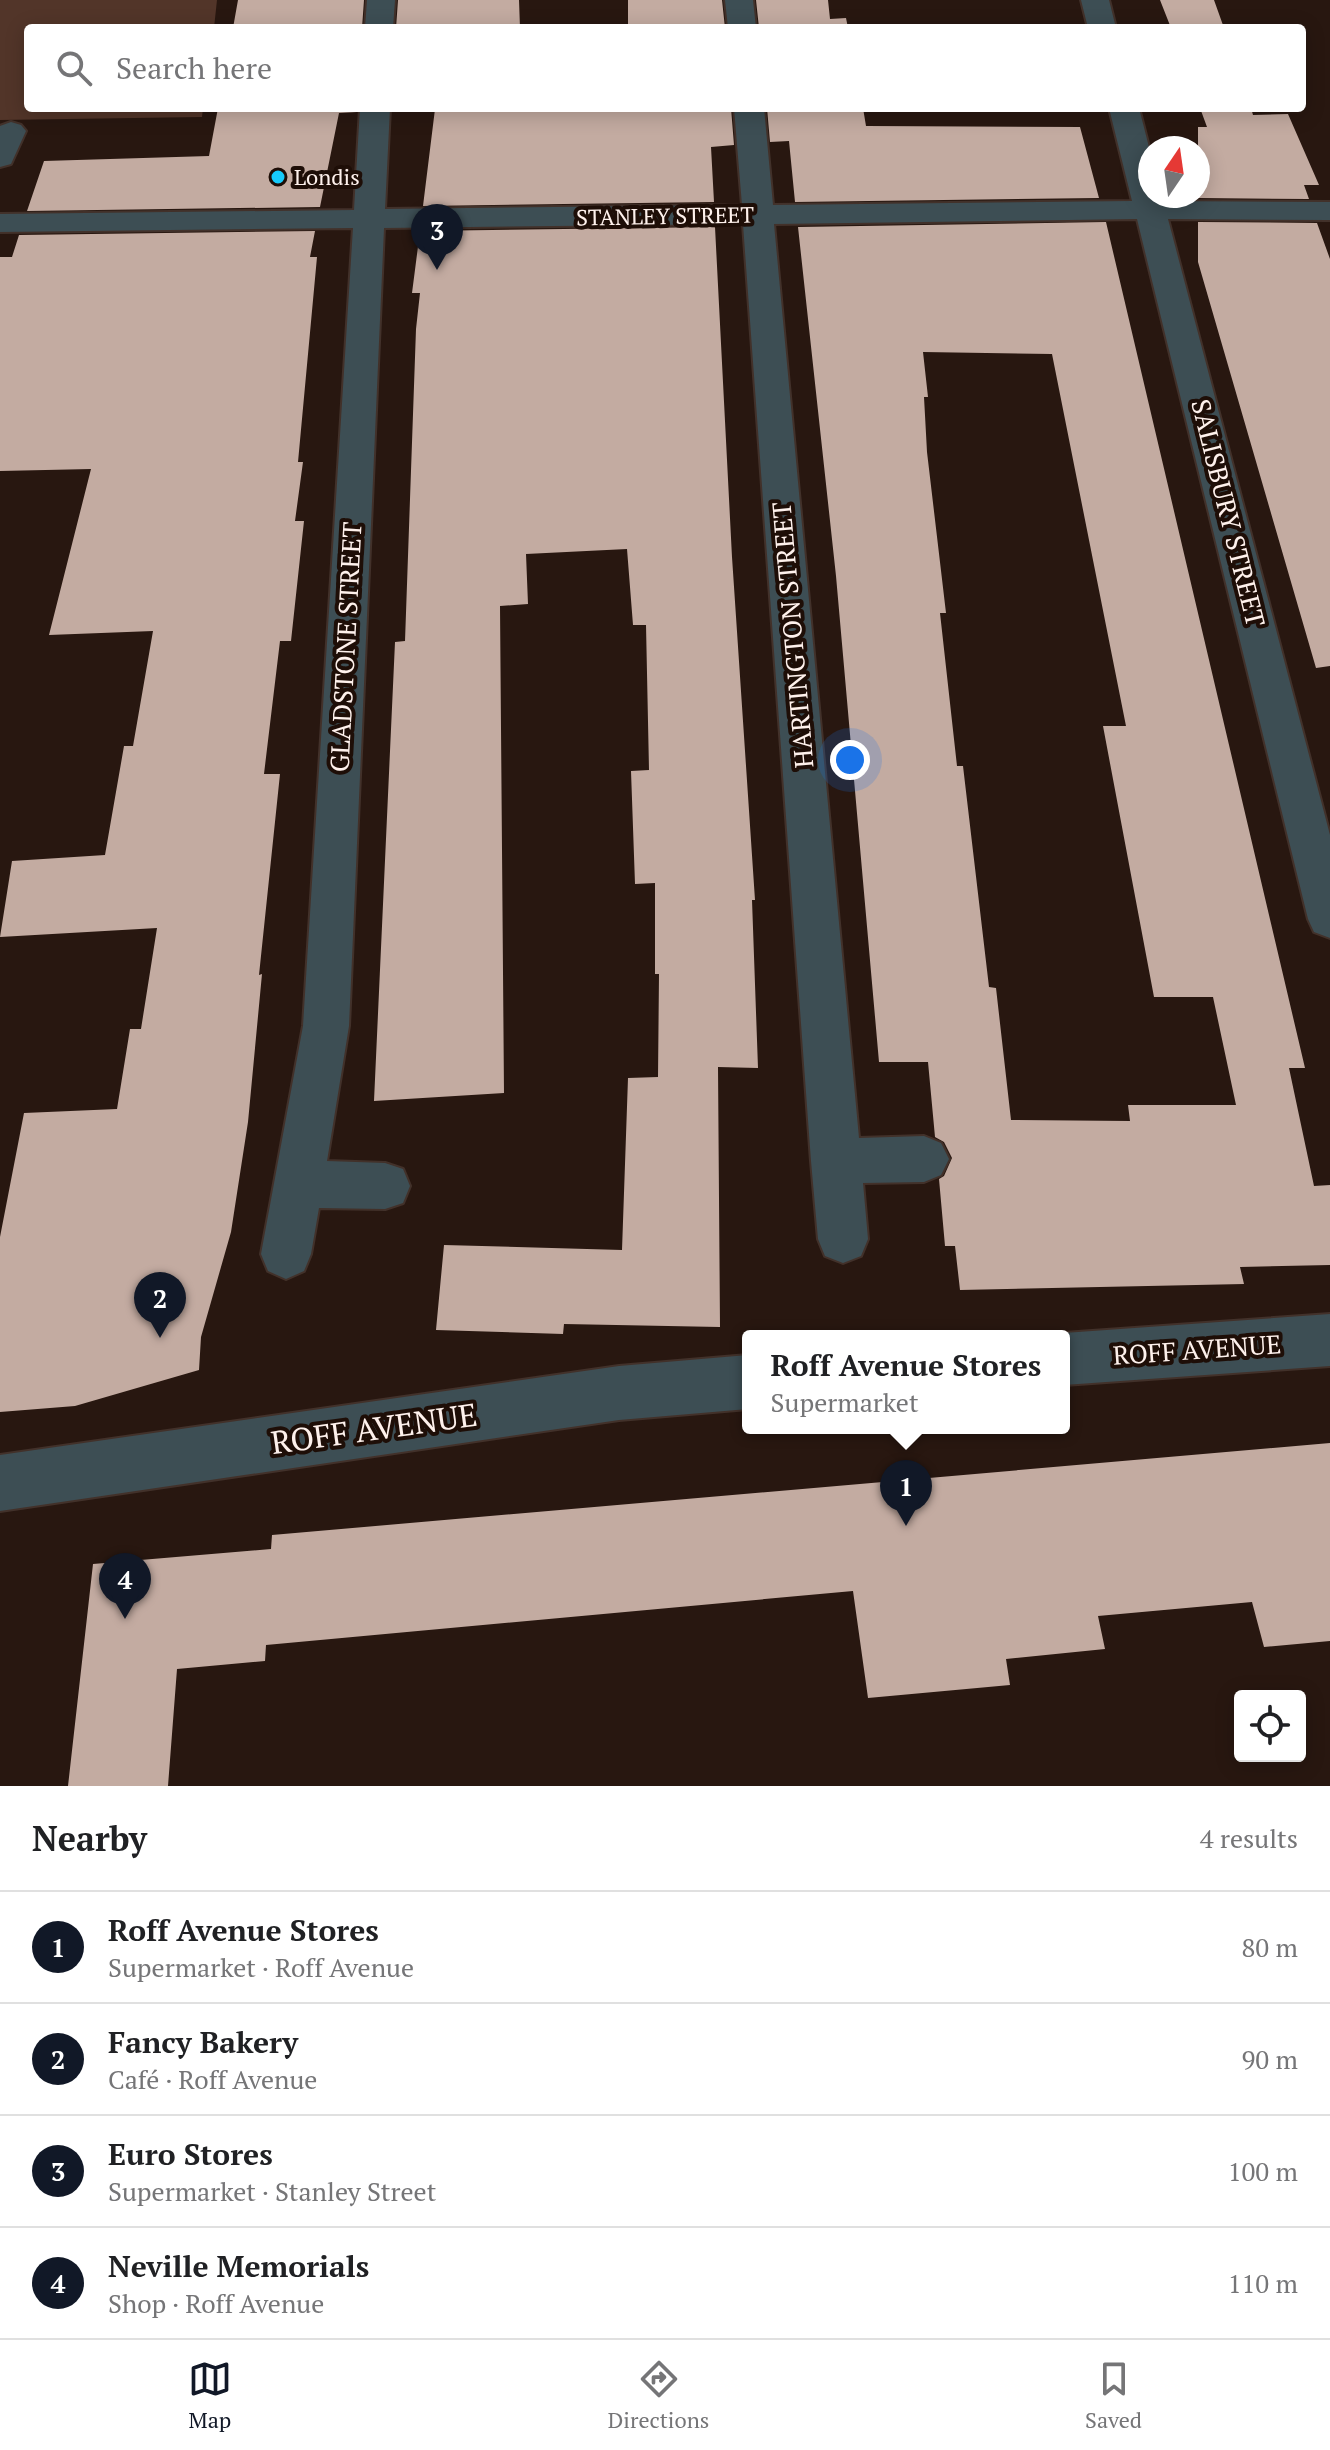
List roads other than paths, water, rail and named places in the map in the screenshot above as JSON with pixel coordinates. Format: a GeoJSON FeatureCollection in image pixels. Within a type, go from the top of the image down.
{"type":"FeatureCollection","features":[{"type":"Feature","properties":{"kind":"street"},"geometry":{"type":"LineString","coordinates":[[379,24],[381,0]]}},
{"type":"Feature","properties":{"kind":"street"},"geometry":{"type":"LineString","coordinates":[[739,0],[742,24]]}},
{"type":"Feature","properties":{"kind":"street"},"geometry":{"type":"LineString","coordinates":[[1095,0],[1101,24]]}},
{"type":"Feature","properties":{"kind":"street","name":"GLADSTONE STREET"},"geometry":{"type":"LineString","coordinates":[[286,1254],[326,1026],[375,112]]}},
{"type":"Feature","properties":{"kind":"street","name":"HARTINGTON STREET"},"geometry":{"type":"LineString","coordinates":[[749,112],[843,1239]]}},
{"type":"Feature","properties":{"kind":"street","name":"SALISBURY STREET"},"geometry":{"type":"LineString","coordinates":[[1125,112],[1330,919]]}},
{"type":"Feature","properties":{"kind":"street","name":"STANLEY STREET"},"geometry":{"type":"LineString","coordinates":[[0,223],[1152,210],[1330,211]]}},
{"type":"Feature","properties":{"kind":"street"},"geometry":{"type":"LineString","coordinates":[[836,1161],[924,1159]]}},
{"type":"Feature","properties":{"kind":"street"},"geometry":{"type":"LineString","coordinates":[[298,1184],[385,1186]]}},
{"type":"Feature","properties":{"kind":"street","name":"ROFF AVENUE"},"geometry":{"type":"LineString","coordinates":[[1070,1359],[1330,1340]]}},
{"type":"Feature","properties":{"kind":"street","name":"ROFF AVENUE"},"geometry":{"type":"LineString","coordinates":[[0,1483],[619,1393],[742,1383]]}},
{"type":"Feature","properties":{"kind":"place","name":"Londis"},"geometry":{"type":"Point","coordinates":[278,177]}},
{"type":"Feature","properties":{"kind":"place","name":"Euro Stores"},"geometry":{"type":"Point","coordinates":[437,270]}},
{"type":"Feature","properties":{"kind":"place","name":"Fancy Bakery"},"geometry":{"type":"Point","coordinates":[160,1338]}},
{"type":"Feature","properties":{"kind":"place","name":"Roff Avenue Stores"},"geometry":{"type":"Point","coordinates":[906,1526]}},
{"type":"Feature","properties":{"kind":"place","name":"Neville Memorials"},"geometry":{"type":"Point","coordinates":[125,1619]}}]}
